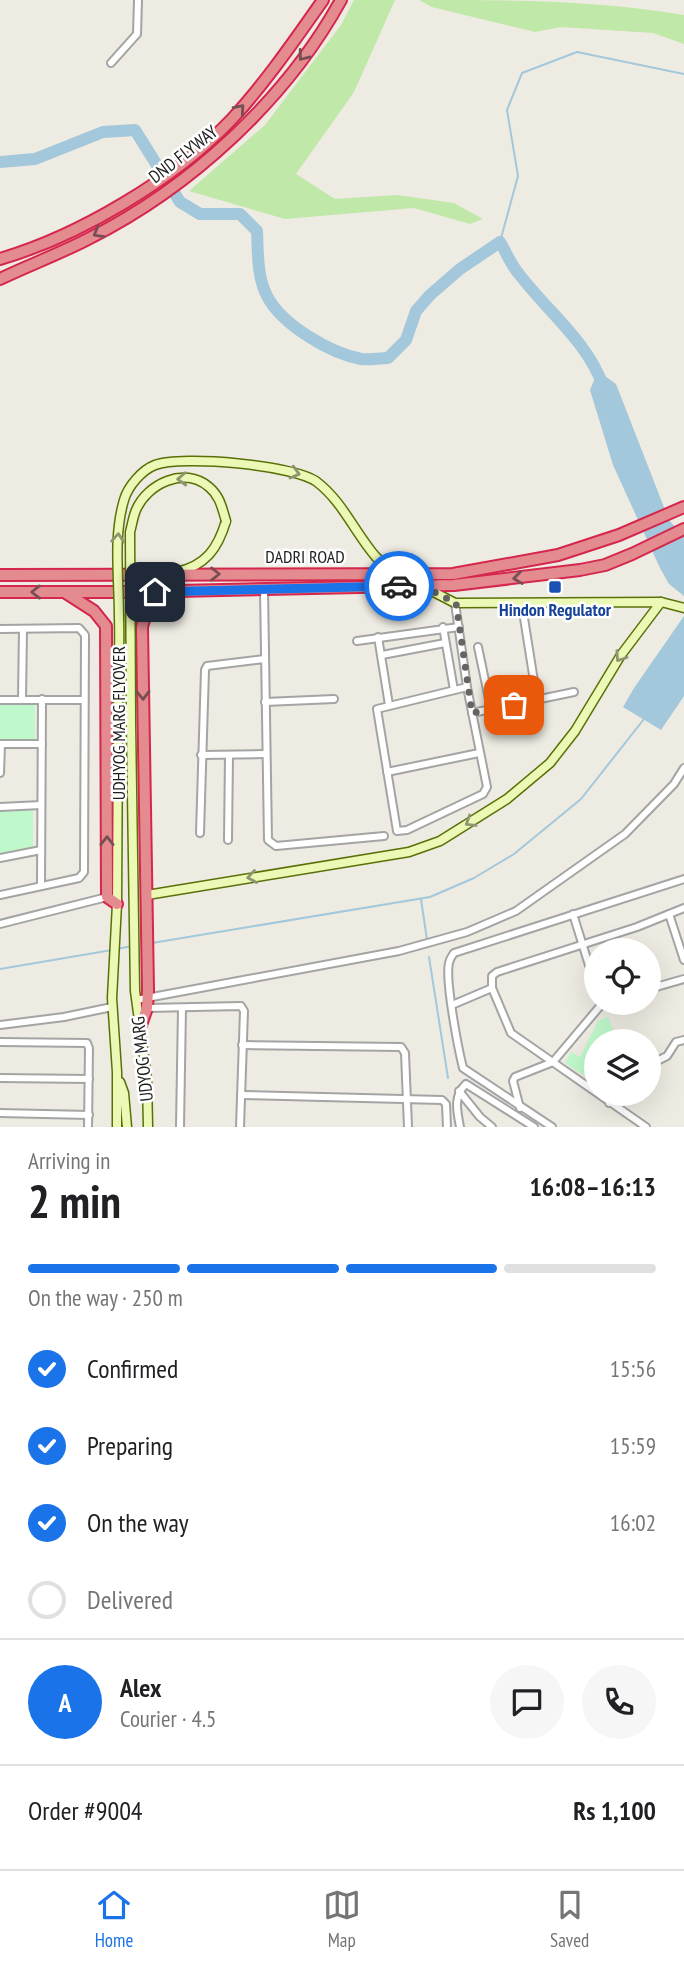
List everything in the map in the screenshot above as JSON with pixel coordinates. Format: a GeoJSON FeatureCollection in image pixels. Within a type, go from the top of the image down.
{"type":"FeatureCollection","features":[{"type":"Feature","properties":{"kind":"highway","name":"DND FLYWAY"},"geometry":{"type":"LineString","coordinates":[[0,259],[78,229],[171,170],[230,120],[276,68],[323,0]]}},
{"type":"Feature","properties":{"kind":"highway","name":"DND FLYWAY"},"geometry":{"type":"LineString","coordinates":[[0,279],[89,239],[179,181],[243,129],[294,68],[330,20],[341,0]]}},
{"type":"Feature","properties":{"kind":"highway","name":"DADRI ROAD"},"geometry":{"type":"LineString","coordinates":[[454,579],[558,555],[680,509]]}},
{"type":"Feature","properties":{"kind":"highway","name":"DADRI ROAD"},"geometry":{"type":"LineString","coordinates":[[0,592],[264,589],[426,582],[580,570],[605,565],[684,529]]}},
{"type":"Feature","properties":{"kind":"highway"},"geometry":{"type":"LineString","coordinates":[[85,592],[102,585],[102,574]]}},
{"type":"Feature","properties":{"kind":"highway","name":"DADRI ROAD"},"geometry":{"type":"LineString","coordinates":[[0,575],[396,574],[426,582]]}},
{"type":"Feature","properties":{"kind":"highway"},"geometry":{"type":"LineString","coordinates":[[140,1028],[148,998],[142,627],[144,616],[156,603],[178,591]]}},
{"type":"Feature","properties":{"kind":"highway"},"geometry":{"type":"LineString","coordinates":[[64,592],[94,611],[106,626],[107,897],[117,904]]}},
{"type":"Feature","properties":{"kind":"highway"},"geometry":{"type":"LineString","coordinates":[[106,626],[142,627]]}},
{"type":"Feature","properties":{"kind":"main road","name":"UDHYOG MARG FLYOVER"},"geometry":{"type":"LineString","coordinates":[[116,917],[119,618],[117,555],[124,496],[139,477],[154,466],[175,461],[210,461],[297,472],[315,480],[331,494],[363,542],[396,574]]}},
{"type":"Feature","properties":{"kind":"main road","name":"UDHYOG MARG FLYOVER"},"geometry":{"type":"LineString","coordinates":[[135,916],[131,845],[130,532],[136,510],[153,489],[166,480],[193,478],[208,486],[220,500],[226,521],[219,542],[205,559],[183,570],[163,574]]}},
{"type":"Feature","properties":{"kind":"main road"},"geometry":{"type":"LineString","coordinates":[[454,579],[456,603]]}},
{"type":"Feature","properties":{"kind":"main road"},"geometry":{"type":"LineString","coordinates":[[426,582],[456,603],[661,602],[684,608]]}},
{"type":"Feature","properties":{"kind":"main road"},"geometry":{"type":"LineString","coordinates":[[147,895],[409,852],[440,841],[507,799],[550,763],[576,731],[621,654],[661,602]]}},
{"type":"Feature","properties":{"kind":"main road","name":"UDYOG MARG"},"geometry":{"type":"LineString","coordinates":[[135,916],[135,996],[147,1079],[148,1127]]}},
{"type":"Feature","properties":{"kind":"main road","name":"UDYOG MARG"},"geometry":{"type":"LineString","coordinates":[[116,917],[112,1003],[117,1072],[117,1127]]}},
{"type":"Feature","properties":{"kind":"main road"},"geometry":{"type":"LineString","coordinates":[[117,1072],[124,1094],[127,1127]]}},
{"type":"Feature","properties":{"kind":"street"},"geometry":{"type":"LineString","coordinates":[[111,63],[137,34],[138,0]]}},
{"type":"Feature","properties":{"kind":"street"},"geometry":{"type":"LineString","coordinates":[[264,589],[268,840],[272,845],[384,836]]}},
{"type":"Feature","properties":{"kind":"street"},"geometry":{"type":"LineString","coordinates":[[456,603],[467,687],[487,787],[485,793],[407,830],[397,831],[376,711],[388,705],[467,687]]}},
{"type":"Feature","properties":{"kind":"street"},"geometry":{"type":"LineString","coordinates":[[524,618],[537,700]]}},
{"type":"Feature","properties":{"kind":"street"},"geometry":{"type":"LineString","coordinates":[[357,640],[458,627]]}},
{"type":"Feature","properties":{"kind":"street"},"geometry":{"type":"LineString","coordinates":[[0,629],[79,628],[84,632],[84,872],[79,878],[0,895]]}},
{"type":"Feature","properties":{"kind":"street"},"geometry":{"type":"LineString","coordinates":[[443,628],[454,690]]}},
{"type":"Feature","properties":{"kind":"street"},"geometry":{"type":"LineString","coordinates":[[22,699],[23,629]]}},
{"type":"Feature","properties":{"kind":"street"},"geometry":{"type":"LineString","coordinates":[[378,637],[388,705]]}},
{"type":"Feature","properties":{"kind":"street"},"geometry":{"type":"LineString","coordinates":[[382,655],[445,643]]}},
{"type":"Feature","properties":{"kind":"street"},"geometry":{"type":"LineString","coordinates":[[478,647],[491,709]]}},
{"type":"Feature","properties":{"kind":"street"},"geometry":{"type":"LineString","coordinates":[[200,833],[206,668],[217,663],[265,659]]}},
{"type":"Feature","properties":{"kind":"street"},"geometry":{"type":"LineString","coordinates":[[472,713],[574,692]]}},
{"type":"Feature","properties":{"kind":"street"},"geometry":{"type":"LineString","coordinates":[[41,886],[42,699]]}},
{"type":"Feature","properties":{"kind":"street"},"geometry":{"type":"LineString","coordinates":[[265,702],[334,699]]}},
{"type":"Feature","properties":{"kind":"street"},"geometry":{"type":"LineString","coordinates":[[0,700],[84,700]]}},
{"type":"Feature","properties":{"kind":"street"},"geometry":{"type":"LineString","coordinates":[[0,773],[0,744],[42,744]]}},
{"type":"Feature","properties":{"kind":"street"},"geometry":{"type":"LineString","coordinates":[[387,772],[479,753]]}},
{"type":"Feature","properties":{"kind":"street"},"geometry":{"type":"LineString","coordinates":[[201,755],[265,754]]}},
{"type":"Feature","properties":{"kind":"street"},"geometry":{"type":"LineString","coordinates":[[228,840],[229,755]]}},
{"type":"Feature","properties":{"kind":"street"},"geometry":{"type":"LineString","coordinates":[[148,998],[399,951],[467,932],[516,911],[625,834],[674,785],[684,768]]}},
{"type":"Feature","properties":{"kind":"street"},"geometry":{"type":"LineString","coordinates":[[0,807],[41,805]]}},
{"type":"Feature","properties":{"kind":"street"},"geometry":{"type":"LineString","coordinates":[[0,858],[41,849]]}},
{"type":"Feature","properties":{"kind":"street"},"geometry":{"type":"LineString","coordinates":[[552,1127],[463,1068],[448,965],[454,953],[684,879]]}},
{"type":"Feature","properties":{"kind":"street"},"geometry":{"type":"LineString","coordinates":[[0,924],[107,897]]}},
{"type":"Feature","properties":{"kind":"street"},"geometry":{"type":"LineString","coordinates":[[584,1085],[508,1030],[492,988],[492,976],[497,972],[684,908]]}},
{"type":"Feature","properties":{"kind":"street"},"geometry":{"type":"LineString","coordinates":[[573,914],[584,947]]}},
{"type":"Feature","properties":{"kind":"street"},"geometry":{"type":"LineString","coordinates":[[669,914],[684,960]]}},
{"type":"Feature","properties":{"kind":"street"},"geometry":{"type":"LineString","coordinates":[[661,986],[684,979]]}},
{"type":"Feature","properties":{"kind":"street"},"geometry":{"type":"LineString","coordinates":[[452,1005],[492,988]]}},
{"type":"Feature","properties":{"kind":"street"},"geometry":{"type":"LineString","coordinates":[[135,996],[182,1008],[241,1006],[244,1011],[240,1127]]}},
{"type":"Feature","properties":{"kind":"street"},"geometry":{"type":"LineString","coordinates":[[0,1025],[64,1017],[112,1003]]}},
{"type":"Feature","properties":{"kind":"street"},"geometry":{"type":"LineString","coordinates":[[180,1127],[182,1008]]}},
{"type":"Feature","properties":{"kind":"street"},"geometry":{"type":"LineString","coordinates":[[520,1108],[513,1081],[515,1077],[553,1062],[593,1015]]}},
{"type":"Feature","properties":{"kind":"street"},"geometry":{"type":"LineString","coordinates":[[661,1059],[666,1057],[676,1042],[684,1040]]}},
{"type":"Feature","properties":{"kind":"street"},"geometry":{"type":"LineString","coordinates":[[0,1042],[85,1043],[89,1048],[88,1127]]}},
{"type":"Feature","properties":{"kind":"street"},"geometry":{"type":"LineString","coordinates":[[242,1045],[401,1047],[405,1053],[408,1127]]}},
{"type":"Feature","properties":{"kind":"street"},"geometry":{"type":"LineString","coordinates":[[0,1078],[89,1079]]}},
{"type":"Feature","properties":{"kind":"street"},"geometry":{"type":"LineString","coordinates":[[460,1127],[456,1102],[464,1085],[534,1127]]}},
{"type":"Feature","properties":{"kind":"street"},"geometry":{"type":"LineString","coordinates":[[459,1091],[480,1118],[492,1127]]}},
{"type":"Feature","properties":{"kind":"street"},"geometry":{"type":"LineString","coordinates":[[241,1095],[445,1102],[447,1127]]}},
{"type":"Feature","properties":{"kind":"street"},"geometry":{"type":"LineString","coordinates":[[614,1106],[646,1127]]}},
{"type":"Feature","properties":{"kind":"street"},"geometry":{"type":"LineString","coordinates":[[0,1112],[89,1115]]}},
{"type":"Feature","properties":{"kind":"green space"},"geometry":{"type":"Polygon","coordinates":[[[354,0],[395,0],[354,92],[296,174],[335,199],[397,195],[454,203],[483,219],[470,224],[414,208],[285,219],[189,191],[265,125],[341,25],[354,0]]]}},
{"type":"Feature","properties":{"kind":"green space"},"geometry":{"type":"Polygon","coordinates":[[[419,0],[585,4],[684,15],[684,44],[653,33],[561,27],[535,32],[432,7],[419,0]]]}},
{"type":"Feature","properties":{"kind":"green space"},"geometry":{"type":"Polygon","coordinates":[[[0,704],[35,704],[35,742],[0,742],[0,704]]]}},
{"type":"Feature","properties":{"kind":"green space"},"geometry":{"type":"Polygon","coordinates":[[[33,810],[33,847],[0,854],[0,811],[33,810]]]}},
{"type":"Feature","properties":{"kind":"green space"},"geometry":{"type":"Polygon","coordinates":[[[608,1017],[612,1029],[594,1029],[598,1021],[608,1017]]]}},
{"type":"Feature","properties":{"kind":"green space"},"geometry":{"type":"Polygon","coordinates":[[[584,1049],[584,1075],[565,1063],[571,1052],[580,1057],[584,1049]]]}},
{"type":"Feature","properties":{"kind":"water"},"geometry":{"type":"Polygon","coordinates":[[[598,371],[616,384],[669,520],[684,537],[684,596],[669,584],[660,568],[613,465],[590,390],[598,371]]]}},
{"type":"Feature","properties":{"kind":"water"},"geometry":{"type":"Polygon","coordinates":[[[684,616],[684,696],[661,730],[623,707],[684,616]]]}},
{"type":"Feature","properties":{"kind":"waterway"},"geometry":{"type":"LineString","coordinates":[[500,242],[518,176],[507,110],[522,73],[577,52],[684,74]]}},
{"type":"Feature","properties":{"kind":"waterway"},"geometry":{"type":"LineString","coordinates":[[0,162],[35,159],[103,132],[135,130],[180,202],[200,214],[240,214],[257,231],[261,281],[274,307],[308,336],[335,351],[361,359],[388,358],[406,340],[416,311],[430,295],[460,269],[500,242],[516,270],[577,341],[603,386]]}},
{"type":"Feature","properties":{"kind":"waterway"},"geometry":{"type":"LineString","coordinates":[[152,943],[430,897],[474,878],[514,854],[581,799],[644,719]]}},
{"type":"Feature","properties":{"kind":"waterway"},"geometry":{"type":"LineString","coordinates":[[421,899],[427,940]]}},
{"type":"Feature","properties":{"kind":"waterway"},"geometry":{"type":"LineString","coordinates":[[117,949],[132,946]]}},
{"type":"Feature","properties":{"kind":"waterway"},"geometry":{"type":"LineString","coordinates":[[0,969],[112,950]]}},
{"type":"Feature","properties":{"kind":"waterway"},"geometry":{"type":"LineString","coordinates":[[429,957],[448,1078]]}},
{"type":"Feature","properties":{"kind":"way so far"},"geometry":{"type":"LineString","coordinates":[[399,586],[422,586],[456,603],[472,713],[514,705]]}},
{"type":"Feature","properties":{"kind":"place","name":"Hindon Regulator"},"geometry":{"type":"Point","coordinates":[555,587]}},
{"type":"Feature","properties":{"kind":"route"},"geometry":{"type":"LineString","coordinates":[[155,592],[399,586]]}}]}
